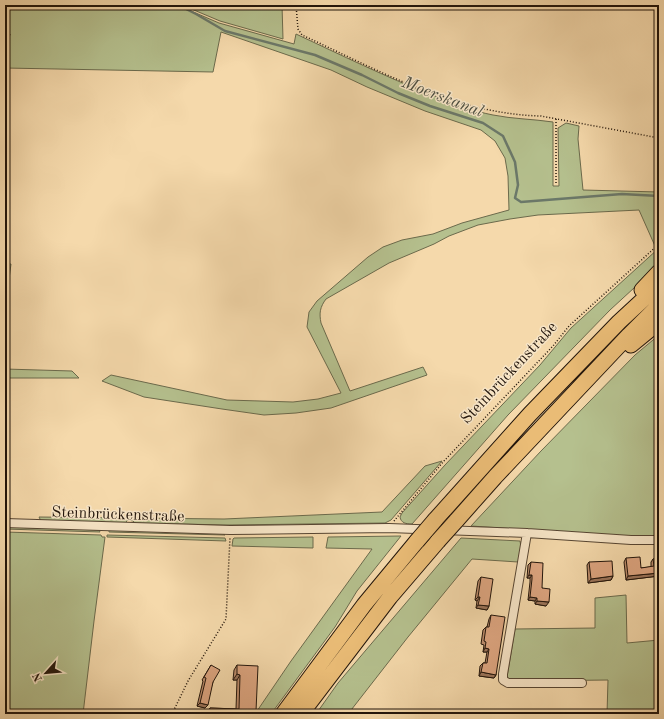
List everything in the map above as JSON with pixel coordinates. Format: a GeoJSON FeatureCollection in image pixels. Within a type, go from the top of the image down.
{"type":"FeatureCollection","features":[{"type":"Feature","properties":{"kind":"highway"},"geometry":{"type":"LineString","coordinates":[[619,322],[645,286],[659,272]]}},
{"type":"Feature","properties":{"kind":"highway"},"geometry":{"type":"LineString","coordinates":[[282,714],[364,605],[435,520],[530,414],[619,322],[659,285]]}},
{"type":"Feature","properties":{"kind":"highway"},"geometry":{"type":"LineString","coordinates":[[301,714],[390,597],[438,541],[495,477],[629,334],[659,306]]}},
{"type":"Feature","properties":{"kind":"highway"},"geometry":{"type":"LineString","coordinates":[[560,408],[578,394],[622,353],[659,322]]}},
{"type":"Feature","properties":{"kind":"street","name":"Steinbrückenstraße"},"geometry":{"type":"LineString","coordinates":[[5,523],[230,530],[389,528],[527,533],[623,540],[659,540]]}},
{"type":"Feature","properties":{"kind":"street"},"geometry":{"type":"LineString","coordinates":[[527,533],[503,680],[508,683],[519,684],[582,683]]}},
{"type":"Feature","properties":{"kind":"path"},"geometry":{"type":"LineString","coordinates":[[296,5],[298,29],[302,35],[404,82],[458,102],[492,111],[522,116],[541,116],[659,138]]}},
{"type":"Feature","properties":{"kind":"path"},"geometry":{"type":"LineString","coordinates":[[556,119],[556,184]]}},
{"type":"Feature","properties":{"kind":"path","name":"Steinbrückenstraße"},"geometry":{"type":"LineString","coordinates":[[389,528],[398,515],[443,462],[553,346],[569,326],[659,244]]}},
{"type":"Feature","properties":{"kind":"path"},"geometry":{"type":"LineString","coordinates":[[172,714],[188,682],[226,619],[230,530]]}},
{"type":"Feature","properties":{"kind":"green space"},"geometry":{"type":"Polygon","coordinates":[[[5,5],[177,5],[219,23],[294,44],[296,34],[398,81],[462,106],[500,116],[553,122],[553,186],[559,186],[558,128],[566,123],[579,126],[578,139],[583,190],[659,192],[659,241],[655,246],[639,210],[538,215],[478,225],[449,236],[389,263],[326,299],[321,307],[321,323],[350,391],[423,367],[427,375],[331,408],[296,413],[264,415],[144,397],[102,381],[111,375],[227,400],[293,402],[318,399],[341,393],[307,327],[309,312],[317,301],[368,257],[383,247],[402,240],[433,234],[462,223],[509,210],[508,176],[505,158],[495,141],[481,130],[425,111],[331,70],[221,32],[213,72],[5,68],[5,5]]]}},
{"type":"Feature","properties":{"kind":"green space"},"geometry":{"type":"Polygon","coordinates":[[[182,5],[282,5],[283,39],[220,21],[182,5]]]}},
{"type":"Feature","properties":{"kind":"green space"},"geometry":{"type":"Polygon","coordinates":[[[659,248],[659,265],[610,310],[508,415],[412,524],[403,522],[400,517],[402,513],[445,465],[540,365],[571,328],[659,248]]]}},
{"type":"Feature","properties":{"kind":"green space"},"geometry":{"type":"Polygon","coordinates":[[[5,264],[11,264],[5,310],[5,264]]]}},
{"type":"Feature","properties":{"kind":"green space"},"geometry":{"type":"Polygon","coordinates":[[[659,335],[659,536],[627,536],[471,526],[541,451],[635,355],[659,335]]]}},
{"type":"Feature","properties":{"kind":"green space"},"geometry":{"type":"Polygon","coordinates":[[[5,369],[72,371],[79,378],[5,378],[5,369]]]}},
{"type":"Feature","properties":{"kind":"green space"},"geometry":{"type":"Polygon","coordinates":[[[442,461],[391,520],[385,523],[227,525],[135,523],[128,520],[125,523],[41,521],[39,517],[224,519],[382,512],[425,466],[442,461]]]}},
{"type":"Feature","properties":{"kind":"green space"},"geometry":{"type":"Polygon","coordinates":[[[5,527],[99,530],[100,532],[5,529],[5,527]]]}},
{"type":"Feature","properties":{"kind":"green space"},"geometry":{"type":"Polygon","coordinates":[[[109,530],[222,533],[225,535],[109,532],[109,530]]]}},
{"type":"Feature","properties":{"kind":"green space"},"geometry":{"type":"Polygon","coordinates":[[[5,532],[101,535],[102,537],[105,537],[83,714],[5,714],[5,532]]]}},
{"type":"Feature","properties":{"kind":"green space"},"geometry":{"type":"Polygon","coordinates":[[[107,535],[225,538],[226,541],[107,537],[107,535]]]}},
{"type":"Feature","properties":{"kind":"green space"},"geometry":{"type":"Polygon","coordinates":[[[401,536],[357,591],[335,627],[271,714],[255,714],[291,661],[372,549],[326,548],[328,537],[401,536]]]}},
{"type":"Feature","properties":{"kind":"green space"},"geometry":{"type":"Polygon","coordinates":[[[313,537],[313,548],[232,546],[234,538],[313,537]]]}},
{"type":"Feature","properties":{"kind":"green space"},"geometry":{"type":"Polygon","coordinates":[[[461,538],[520,541],[521,547],[518,565],[518,562],[472,559],[408,637],[348,714],[316,714],[338,683],[461,538]]]}},
{"type":"Feature","properties":{"kind":"green space"},"geometry":{"type":"Polygon","coordinates":[[[626,595],[627,643],[659,640],[659,714],[607,714],[608,680],[519,681],[511,680],[507,677],[515,629],[595,628],[595,598],[626,595]]]}},
{"type":"Feature","properties":{"kind":"building"},"geometry":{"type":"Polygon","coordinates":[[[5,32],[10,34],[8,42],[5,42],[5,32]]]}},
{"type":"Feature","properties":{"kind":"building"},"geometry":{"type":"Polygon","coordinates":[[[640,557],[641,568],[654,566],[653,559],[659,558],[659,573],[628,576],[626,558],[640,557]]]}},
{"type":"Feature","properties":{"kind":"building"},"geometry":{"type":"Polygon","coordinates":[[[612,561],[613,576],[591,579],[589,562],[612,561]]]}},
{"type":"Feature","properties":{"kind":"building"},"geometry":{"type":"Polygon","coordinates":[[[531,562],[543,563],[542,588],[550,589],[549,602],[537,601],[537,598],[530,597],[532,575],[529,575],[531,562]]]}},
{"type":"Feature","properties":{"kind":"building"},"geometry":{"type":"Polygon","coordinates":[[[481,577],[493,579],[489,606],[478,605],[481,577]]]}},
{"type":"Feature","properties":{"kind":"building"},"geometry":{"type":"Polygon","coordinates":[[[491,615],[505,617],[496,675],[481,672],[483,663],[487,663],[489,649],[485,648],[486,642],[484,641],[486,627],[489,627],[491,615]]]}},
{"type":"Feature","properties":{"kind":"building"},"geometry":{"type":"Polygon","coordinates":[[[211,665],[220,670],[213,682],[208,705],[200,703],[206,678],[204,677],[211,665]]]}},
{"type":"Feature","properties":{"kind":"building"},"geometry":{"type":"Polygon","coordinates":[[[237,665],[258,666],[256,711],[240,711],[240,714],[210,714],[210,708],[239,709],[240,675],[237,674],[237,665]]]}},
{"type":"Feature","properties":{"kind":"waterway","name":"Moerskanal"},"geometry":{"type":"LineString","coordinates":[[178,5],[225,31],[315,55],[430,106],[483,123],[503,136],[515,162],[518,185],[515,198],[521,202],[622,194],[659,196]]}}]}
